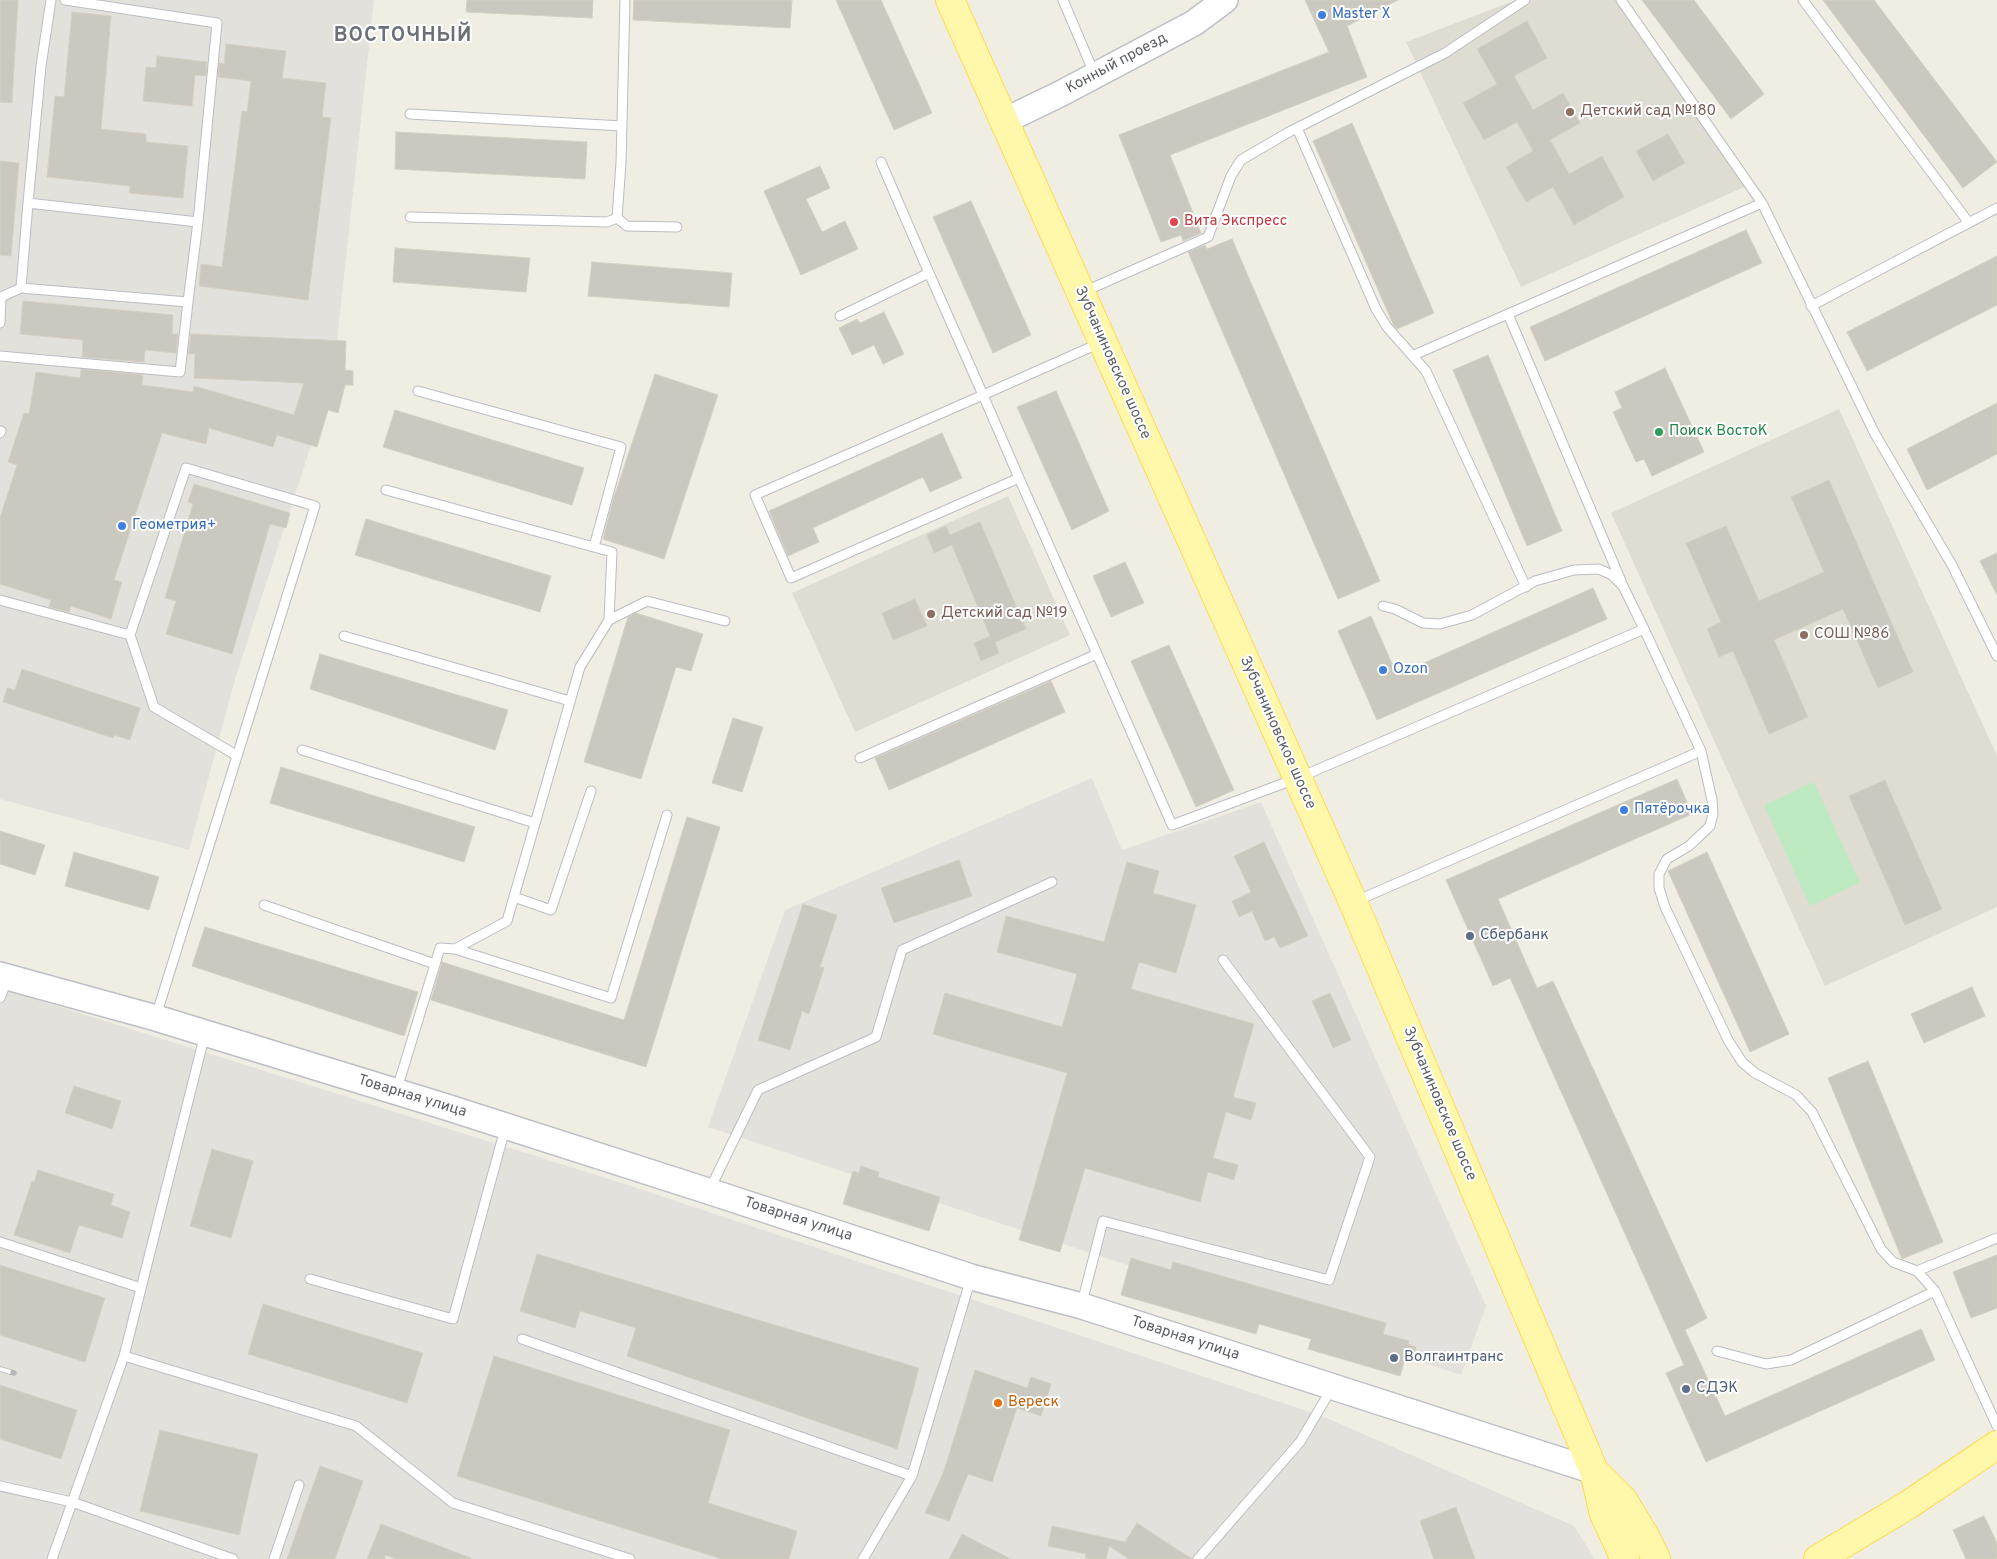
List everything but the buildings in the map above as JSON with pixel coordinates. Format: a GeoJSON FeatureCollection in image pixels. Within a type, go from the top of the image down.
{"type":"FeatureCollection","features":[{"type":"Feature","properties":{"kind":"main road","name":"Зубчаниновское шоссе"},"geometry":{"type":"LineString","coordinates":[[950,0],[1353,902],[1594,1471],[1604,1514],[1625,1559]]}},
{"type":"Feature","properties":{"kind":"main road"},"geometry":{"type":"LineString","coordinates":[[1818,1559],[1908,1505],[1997,1446]]}},
{"type":"Feature","properties":{"kind":"main road","name":"Зубчаниновское шоссе"},"geometry":{"type":"LineString","coordinates":[[1594,1471],[1623,1500],[1650,1548],[1673,1559]]}},
{"type":"Feature","properties":{"kind":"street","name":"Конный проезд"},"geometry":{"type":"LineString","coordinates":[[1004,121],[1060,94],[1194,23],[1225,0]]}},
{"type":"Feature","properties":{"kind":"street","name":"Товарная улица"},"geometry":{"type":"LineString","coordinates":[[3,984],[156,1018],[506,1126],[971,1277],[1082,1306],[1594,1471]]}},
{"type":"Feature","properties":{"kind":"lane"},"geometry":{"type":"LineString","coordinates":[[21,288],[41,66],[51,0]]}},
{"type":"Feature","properties":{"kind":"lane"},"geometry":{"type":"LineString","coordinates":[[0,356],[180,372],[198,222],[217,23],[65,0]]}},
{"type":"Feature","properties":{"kind":"lane"},"geometry":{"type":"LineString","coordinates":[[618,218],[625,0]]}},
{"type":"Feature","properties":{"kind":"lane"},"geometry":{"type":"LineString","coordinates":[[1063,0],[1095,74]]}},
{"type":"Feature","properties":{"kind":"lane"},"geometry":{"type":"LineString","coordinates":[[1081,293],[1208,237],[1231,176],[1241,160],[1297,128],[1446,53],[1525,0]]}},
{"type":"Feature","properties":{"kind":"lane"},"geometry":{"type":"LineString","coordinates":[[1622,0],[1762,203],[1875,434],[1952,565],[1997,656]]}},
{"type":"Feature","properties":{"kind":"lane"},"geometry":{"type":"LineString","coordinates":[[1802,0],[1969,223]]}},
{"type":"Feature","properties":{"kind":"lane"},"geometry":{"type":"LineString","coordinates":[[410,114],[622,126]]}},
{"type":"Feature","properties":{"kind":"lane"},"geometry":{"type":"LineString","coordinates":[[1297,128],[1376,309],[1387,328],[1426,370],[1526,586]]}},
{"type":"Feature","properties":{"kind":"lane"},"geometry":{"type":"LineString","coordinates":[[881,162],[1172,825],[1298,778],[1644,628]]}},
{"type":"Feature","properties":{"kind":"lane"},"geometry":{"type":"LineString","coordinates":[[28,203],[198,222]]}},
{"type":"Feature","properties":{"kind":"lane"},"geometry":{"type":"LineString","coordinates":[[1414,355],[1762,203]]}},
{"type":"Feature","properties":{"kind":"lane"},"geometry":{"type":"LineString","coordinates":[[1811,306],[1997,208]]}},
{"type":"Feature","properties":{"kind":"lane"},"geometry":{"type":"LineString","coordinates":[[410,217],[607,222],[618,218]]}},
{"type":"Feature","properties":{"kind":"lane"},"geometry":{"type":"LineString","coordinates":[[618,218],[627,226],[677,227]]}},
{"type":"Feature","properties":{"kind":"lane"},"geometry":{"type":"LineString","coordinates":[[840,316],[929,273]]}},
{"type":"Feature","properties":{"kind":"lane"},"geometry":{"type":"LineString","coordinates":[[0,323],[1,297],[21,288],[188,302]]}},
{"type":"Feature","properties":{"kind":"lane"},"geometry":{"type":"LineString","coordinates":[[1508,314],[1623,586],[1701,751],[1713,814],[1710,826],[1693,842],[1667,859],[1659,874],[1659,888],[1665,907],[1728,1040],[1742,1062],[1755,1073],[1796,1095],[1812,1112],[1881,1249],[1893,1262],[1917,1271],[1935,1291],[1997,1426]]}},
{"type":"Feature","properties":{"kind":"lane"},"geometry":{"type":"LineString","coordinates":[[1019,478],[791,578],[755,495],[1102,342]]}},
{"type":"Feature","properties":{"kind":"lane"},"geometry":{"type":"LineString","coordinates":[[418,390],[621,447],[594,547]]}},
{"type":"Feature","properties":{"kind":"lane"},"geometry":{"type":"LineString","coordinates":[[156,1018],[236,755],[315,506],[186,468],[130,635],[154,707],[236,755]]}},
{"type":"Feature","properties":{"kind":"lane"},"geometry":{"type":"LineString","coordinates":[[386,490],[612,552],[609,620],[580,667],[507,920],[455,949]]}},
{"type":"Feature","properties":{"kind":"lane"},"geometry":{"type":"LineString","coordinates":[[1383,606],[1394,609],[1423,623],[1440,624],[1472,615],[1535,581],[1574,570],[1599,569],[1612,575],[1623,586]]}},
{"type":"Feature","properties":{"kind":"lane"},"geometry":{"type":"LineString","coordinates":[[0,600],[130,635]]}},
{"type":"Feature","properties":{"kind":"lane"},"geometry":{"type":"LineString","coordinates":[[609,620],[647,601],[725,621]]}},
{"type":"Feature","properties":{"kind":"lane"},"geometry":{"type":"LineString","coordinates":[[344,636],[570,701]]}},
{"type":"Feature","properties":{"kind":"lane"},"geometry":{"type":"LineString","coordinates":[[860,758],[1097,654]]}},
{"type":"Feature","properties":{"kind":"lane"},"geometry":{"type":"LineString","coordinates":[[302,750],[535,823]]}},
{"type":"Feature","properties":{"kind":"lane"},"geometry":{"type":"LineString","coordinates":[[1353,902],[1701,751]]}},
{"type":"Feature","properties":{"kind":"lane"},"geometry":{"type":"LineString","coordinates":[[514,897],[551,910],[591,791]]}},
{"type":"Feature","properties":{"kind":"lane"},"geometry":{"type":"LineString","coordinates":[[396,1092],[440,948],[455,949],[611,998],[667,815]]}},
{"type":"Feature","properties":{"kind":"lane"},"geometry":{"type":"LineString","coordinates":[[708,1191],[758,1090],[876,1037],[902,950],[1052,882]]}},
{"type":"Feature","properties":{"kind":"lane"},"geometry":{"type":"LineString","coordinates":[[264,905],[435,964]]}},
{"type":"Feature","properties":{"kind":"lane"},"geometry":{"type":"LineString","coordinates":[[1082,1306],[1103,1221],[1329,1280],[1370,1157],[1223,960]]}},
{"type":"Feature","properties":{"kind":"lane"},"geometry":{"type":"LineString","coordinates":[[52,1559],[124,1356],[205,1033]]}},
{"type":"Feature","properties":{"kind":"lane"},"geometry":{"type":"LineString","coordinates":[[310,1279],[453,1319],[506,1126]]}},
{"type":"Feature","properties":{"kind":"lane"},"geometry":{"type":"LineString","coordinates":[[1917,1271],[1997,1238]]}},
{"type":"Feature","properties":{"kind":"lane"},"geometry":{"type":"LineString","coordinates":[[0,1242],[141,1288]]}},
{"type":"Feature","properties":{"kind":"lane"},"geometry":{"type":"LineString","coordinates":[[863,1559],[912,1476],[971,1277]]}},
{"type":"Feature","properties":{"kind":"lane"},"geometry":{"type":"LineString","coordinates":[[1716,1351],[1766,1364],[1791,1360],[1935,1291]]}},
{"type":"Feature","properties":{"kind":"lane"},"geometry":{"type":"LineString","coordinates":[[522,1339],[912,1476]]}},
{"type":"Feature","properties":{"kind":"lane"},"geometry":{"type":"LineString","coordinates":[[124,1356],[356,1426],[454,1503],[630,1559]]}},
{"type":"Feature","properties":{"kind":"lane"},"geometry":{"type":"LineString","coordinates":[[1198,1559],[1300,1442],[1334,1386]]}},
{"type":"Feature","properties":{"kind":"lane"},"geometry":{"type":"LineString","coordinates":[[274,1559],[299,1485]]}},
{"type":"Feature","properties":{"kind":"lane"},"geometry":{"type":"LineString","coordinates":[[0,1486],[72,1502],[233,1559]]}},
{"type":"Feature","properties":{"kind":"shaded area"},"geometry":{"type":"Polygon","coordinates":[[[0,0],[374,0],[333,378],[236,676],[189,850],[0,799],[0,0]]]}},
{"type":"Feature","properties":{"kind":"shaded area","name":"Детский сад №180"},"geometry":{"type":"Polygon","coordinates":[[[1516,0],[1617,0],[1753,183],[1521,287],[1406,42],[1516,0]]]}},
{"type":"Feature","properties":{"kind":"shaded area","name":"СОШ №86"},"geometry":{"type":"Polygon","coordinates":[[[1839,409],[1997,756],[1997,907],[1825,986],[1611,513],[1839,409]]]}},
{"type":"Feature","properties":{"kind":"shaded area","name":"Детский сад №19"},"geometry":{"type":"Polygon","coordinates":[[[1008,496],[1070,635],[855,732],[792,593],[1008,496]]]}},
{"type":"Feature","properties":{"kind":"shaded area"},"geometry":{"type":"Polygon","coordinates":[[[1092,778],[1122,850],[1261,802],[1486,1306],[1461,1375],[708,1127],[785,910],[1092,778]]]}},
{"type":"Feature","properties":{"kind":"shaded area"},"geometry":{"type":"Polygon","coordinates":[[[0,988],[631,1186],[1322,1416],[1574,1526],[1595,1559],[0,1559],[0,988]]]}},
{"type":"Feature","properties":{"kind":"green space"},"geometry":{"type":"Polygon","coordinates":[[[1814,782],[1860,883],[1810,906],[1764,805],[1814,782]]]}},
{"type":"Feature","properties":{"kind":"railway"},"geometry":{"type":"LineString","coordinates":[[0,1369],[14,1373]]}},
{"type":"Feature","properties":{"kind":"place","name":"Master X"},"geometry":{"type":"Point","coordinates":[1322,15]}},
{"type":"Feature","properties":{"kind":"place","name":"Детский сад №180"},"geometry":{"type":"Point","coordinates":[1570,112]}},
{"type":"Feature","properties":{"kind":"place","name":"Вита Экспресс"},"geometry":{"type":"Point","coordinates":[1174,222]}},
{"type":"Feature","properties":{"kind":"place","name":"Поиск ВостоК"},"geometry":{"type":"Point","coordinates":[1659,432]}},
{"type":"Feature","properties":{"kind":"place","name":"Геометрия+"},"geometry":{"type":"Point","coordinates":[122,526]}},
{"type":"Feature","properties":{"kind":"place","name":"Детский сад №19"},"geometry":{"type":"Point","coordinates":[931,614]}},
{"type":"Feature","properties":{"kind":"place","name":"СОШ №86"},"geometry":{"type":"Point","coordinates":[1804,635]}},
{"type":"Feature","properties":{"kind":"place","name":"Ozon"},"geometry":{"type":"Point","coordinates":[1383,670]}},
{"type":"Feature","properties":{"kind":"place","name":"Пятёрочка"},"geometry":{"type":"Point","coordinates":[1624,810]}},
{"type":"Feature","properties":{"kind":"place","name":"Сбербанк"},"geometry":{"type":"Point","coordinates":[1470,936]}},
{"type":"Feature","properties":{"kind":"place","name":"Волгаинтранс"},"geometry":{"type":"Point","coordinates":[1394,1358]}},
{"type":"Feature","properties":{"kind":"place","name":"СДЭК"},"geometry":{"type":"Point","coordinates":[1686,1389]}},
{"type":"Feature","properties":{"kind":"place","name":"Вереск"},"geometry":{"type":"Point","coordinates":[998,1403]}},
{"type":"Feature","properties":{"kind":"district","name":"ВОСТОЧНЫЙ"},"geometry":{"type":"Point","coordinates":[403,37]}}]}
